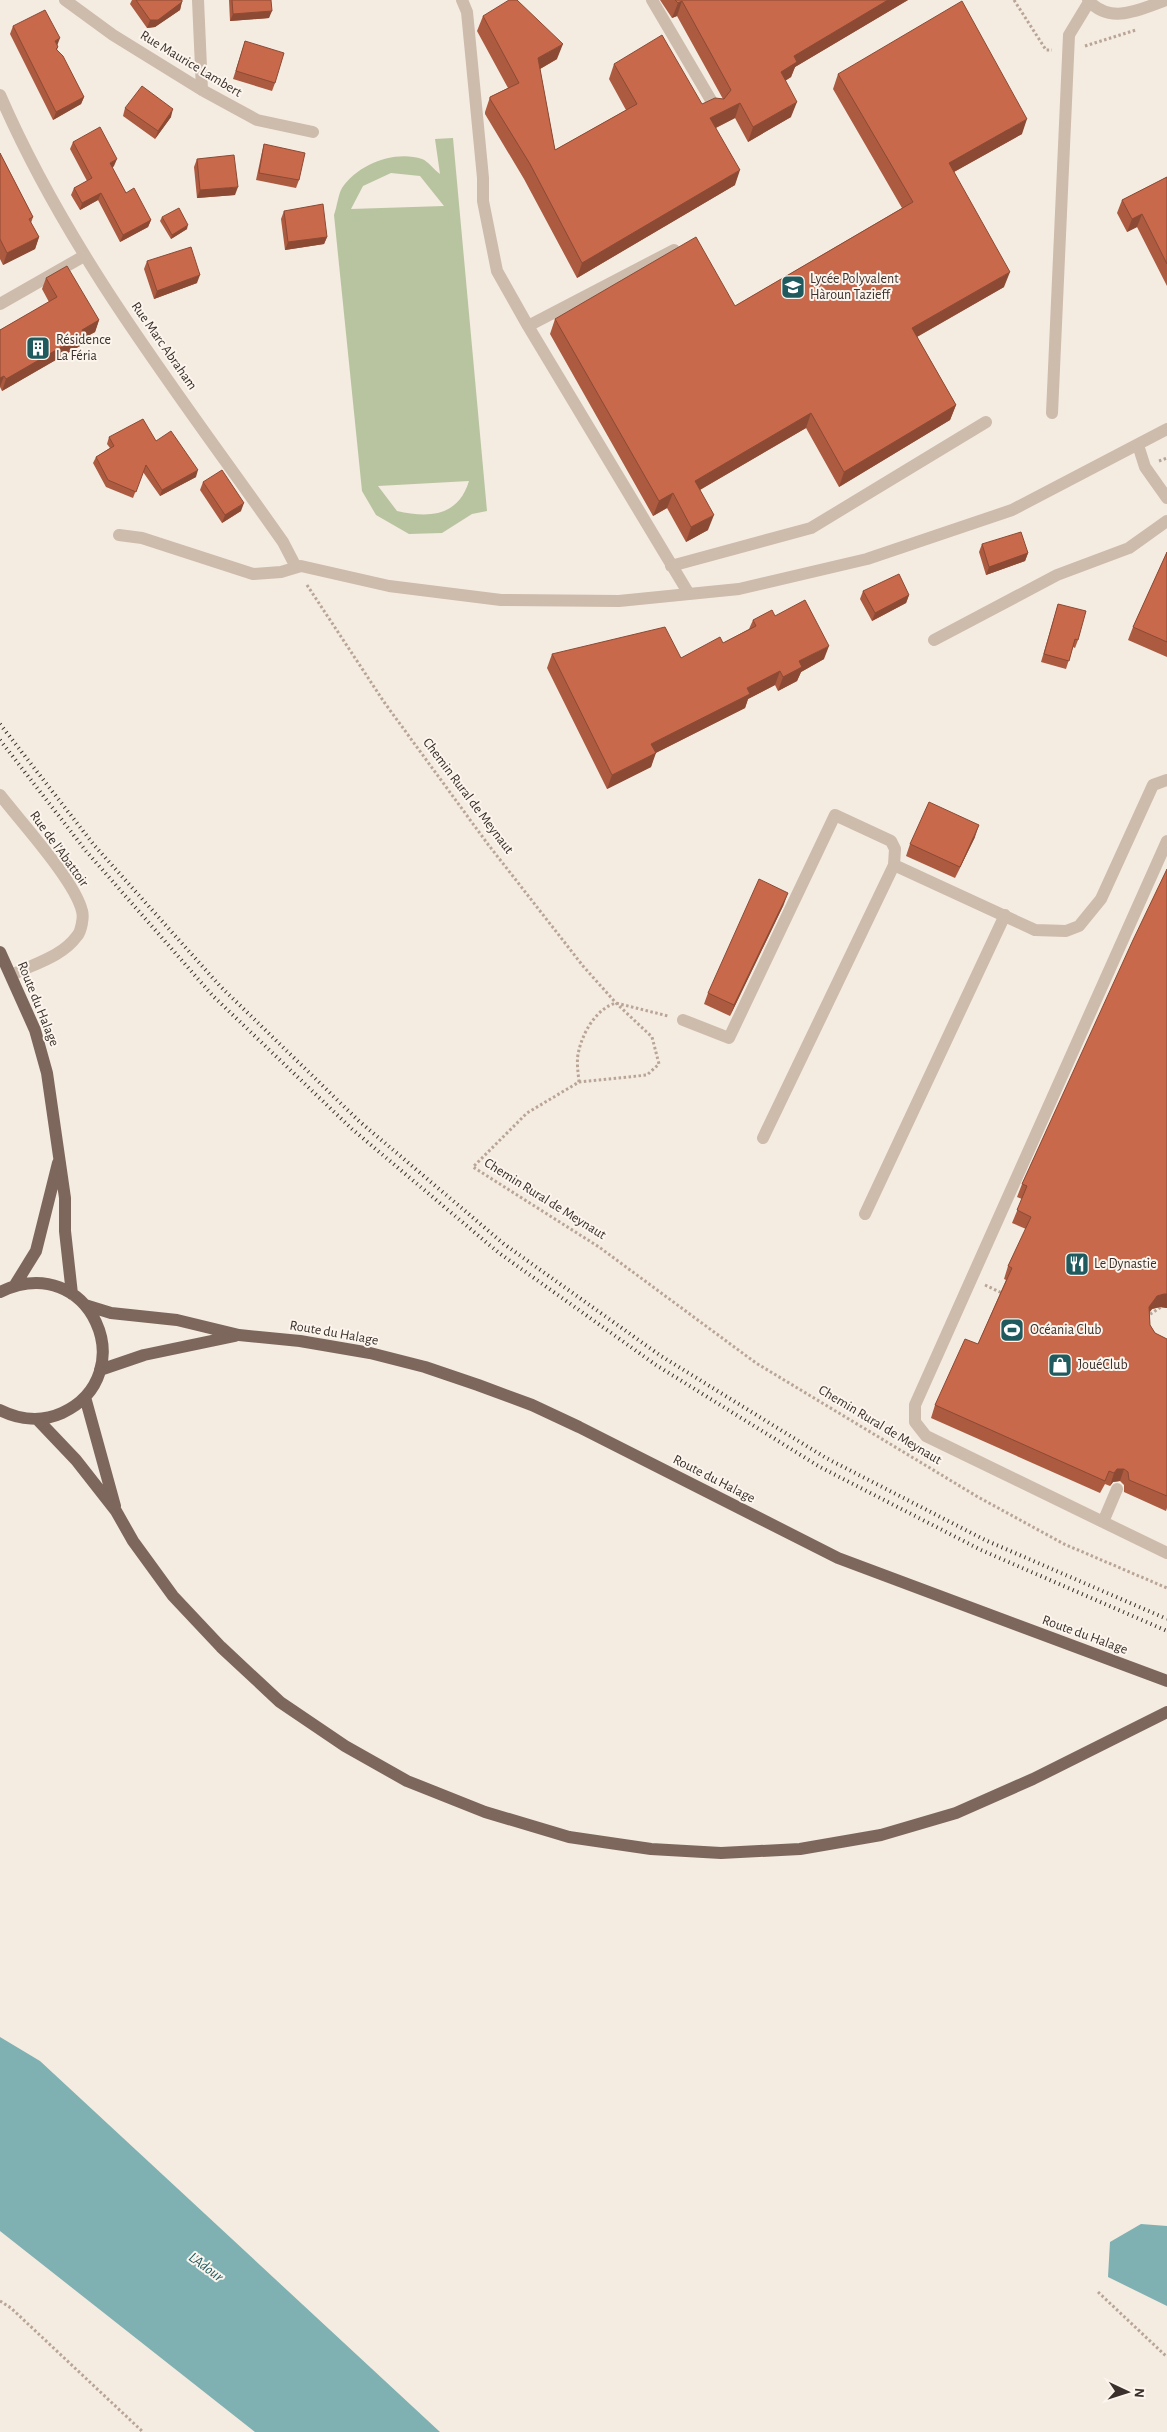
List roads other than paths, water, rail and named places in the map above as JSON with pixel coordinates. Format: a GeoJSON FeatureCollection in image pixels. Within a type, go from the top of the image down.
{"type":"FeatureCollection","features":[{"type":"Feature","properties":{"kind":"main road","name":"Route du Halage"},"geometry":{"type":"LineString","coordinates":[[0,952],[12,975],[35,1030],[48,1073],[66,1198],[65,1231],[72,1294]]}},
{"type":"Feature","properties":{"kind":"main road","name":"Route du Halage"},"geometry":{"type":"LineString","coordinates":[[15,1285],[36,1251],[60,1155]]}},
{"type":"Feature","properties":{"kind":"main road"},"geometry":{"type":"LineString","coordinates":[[0,1292],[15,1285],[44,1283],[72,1294],[85,1305],[95,1319],[101,1336],[103,1353],[100,1370],[85,1397],[71,1409],[54,1416],[37,1419],[18,1418],[0,1410]]}},
{"type":"Feature","properties":{"kind":"main road","name":"Route du Halage"},"geometry":{"type":"LineString","coordinates":[[85,1305],[111,1313],[177,1320],[239,1335],[300,1341],[370,1353],[425,1367],[532,1405],[838,1558],[1167,1681]]}},
{"type":"Feature","properties":{"kind":"main road","name":"Route du Halage"},"geometry":{"type":"LineString","coordinates":[[100,1370],[144,1355],[239,1335]]}},
{"type":"Feature","properties":{"kind":"main road"},"geometry":{"type":"LineString","coordinates":[[85,1397],[116,1511]]}},
{"type":"Feature","properties":{"kind":"main road"},"geometry":{"type":"LineString","coordinates":[[37,1419],[76,1460],[116,1511],[133,1541],[173,1596],[221,1647],[280,1702],[345,1746],[407,1781],[486,1812],[568,1837],[651,1849],[721,1854],[800,1849],[880,1835],[956,1813],[1033,1780],[1167,1712]]}},
{"type":"Feature","properties":{"kind":"street","name":"Rue Maurice Lambert"},"geometry":{"type":"LineString","coordinates":[[65,0],[113,34],[202,90],[257,120],[313,132]]}},
{"type":"Feature","properties":{"kind":"street"},"geometry":{"type":"LineString","coordinates":[[198,0],[202,90]]}},
{"type":"Feature","properties":{"kind":"street"},"geometry":{"type":"LineString","coordinates":[[462,0],[467,12],[485,210],[497,270],[528,326],[689,594]]}},
{"type":"Feature","properties":{"kind":"street"},"geometry":{"type":"LineString","coordinates":[[652,0],[714,107]]}},
{"type":"Feature","properties":{"kind":"street"},"geometry":{"type":"LineString","coordinates":[[1052,414],[1069,35],[1088,1],[1102,11],[1117,15],[1166,0]]}},
{"type":"Feature","properties":{"kind":"street","name":"Rue Marc Abraham"},"geometry":{"type":"LineString","coordinates":[[0,95],[16,132],[84,256],[283,542],[296,567]]}},
{"type":"Feature","properties":{"kind":"street"},"geometry":{"type":"LineString","coordinates":[[528,326],[681,247]]}},
{"type":"Feature","properties":{"kind":"street"},"geometry":{"type":"LineString","coordinates":[[0,304],[84,256]]}},
{"type":"Feature","properties":{"kind":"street"},"geometry":{"type":"LineString","coordinates":[[671,566],[811,528],[986,422]]}},
{"type":"Feature","properties":{"kind":"street"},"geometry":{"type":"LineString","coordinates":[[119,535],[142,538],[254,574],[281,572],[301,566],[389,586],[501,600],[619,601],[689,594],[738,589],[868,559],[1012,510],[1167,429]]}},
{"type":"Feature","properties":{"kind":"street"},"geometry":{"type":"LineString","coordinates":[[1138,445],[1145,467],[1167,498]]}},
{"type":"Feature","properties":{"kind":"street"},"geometry":{"type":"LineString","coordinates":[[934,640],[1057,575],[1129,548],[1167,521]]}},
{"type":"Feature","properties":{"kind":"street"},"geometry":{"type":"LineString","coordinates":[[894,865],[1036,930],[1050,932],[1066,931],[1079,926],[1101,899],[1153,786],[1167,780]]}},
{"type":"Feature","properties":{"kind":"street","name":"Rue de l'Abattoir"},"geometry":{"type":"LineString","coordinates":[[0,795],[74,890],[83,912],[79,935],[69,945],[49,958],[12,975]]}},
{"type":"Feature","properties":{"kind":"street"},"geometry":{"type":"LineString","coordinates":[[683,1020],[729,1038],[835,816],[891,841],[895,849],[894,865],[763,1138]]}},
{"type":"Feature","properties":{"kind":"street"},"geometry":{"type":"LineString","coordinates":[[1167,841],[915,1405],[915,1422],[926,1436],[1167,1553]]}},
{"type":"Feature","properties":{"kind":"street"},"geometry":{"type":"LineString","coordinates":[[865,1214],[1005,916]]}},
{"type":"Feature","properties":{"kind":"street"},"geometry":{"type":"LineString","coordinates":[[1103,1522],[1117,1489]]}},
{"type":"Feature","properties":{"kind":"water","name":"L'Adour"},"geometry":{"type":"Polygon","coordinates":[[[0,2037],[40,2061],[440,2432],[255,2432],[0,2231],[0,2037]]]}},
{"type":"Feature","properties":{"kind":"water"},"geometry":{"type":"Polygon","coordinates":[[[1141,2224],[1167,2226],[1167,2306],[1108,2277],[1110,2242],[1141,2224]]]}},
{"type":"Feature","properties":{"kind":"railway"},"geometry":{"type":"LineString","coordinates":[[0,724],[94,845],[220,986],[359,1121],[504,1244],[661,1356],[826,1458],[985,1540],[1167,1619]]}},
{"type":"Feature","properties":{"kind":"railway"},"geometry":{"type":"LineString","coordinates":[[0,740],[86,851],[213,996],[352,1129],[499,1253],[656,1365],[820,1467],[981,1550],[1167,1631]]}},
{"type":"Feature","properties":{"kind":"place","name":"Lycée Polyvalent Hàroun Tazieff"},"geometry":{"type":"Point","coordinates":[793,287]}},
{"type":"Feature","properties":{"kind":"place","name":"Résidence La Féria"},"geometry":{"type":"Point","coordinates":[38,348]}},
{"type":"Feature","properties":{"kind":"place","name":"Le Dynastie"},"geometry":{"type":"Point","coordinates":[1077,1264]}},
{"type":"Feature","properties":{"kind":"place","name":"Océania Club"},"geometry":{"type":"Point","coordinates":[1012,1330]}},
{"type":"Feature","properties":{"kind":"place","name":"JouéClub"},"geometry":{"type":"Point","coordinates":[1060,1365]}}]}
